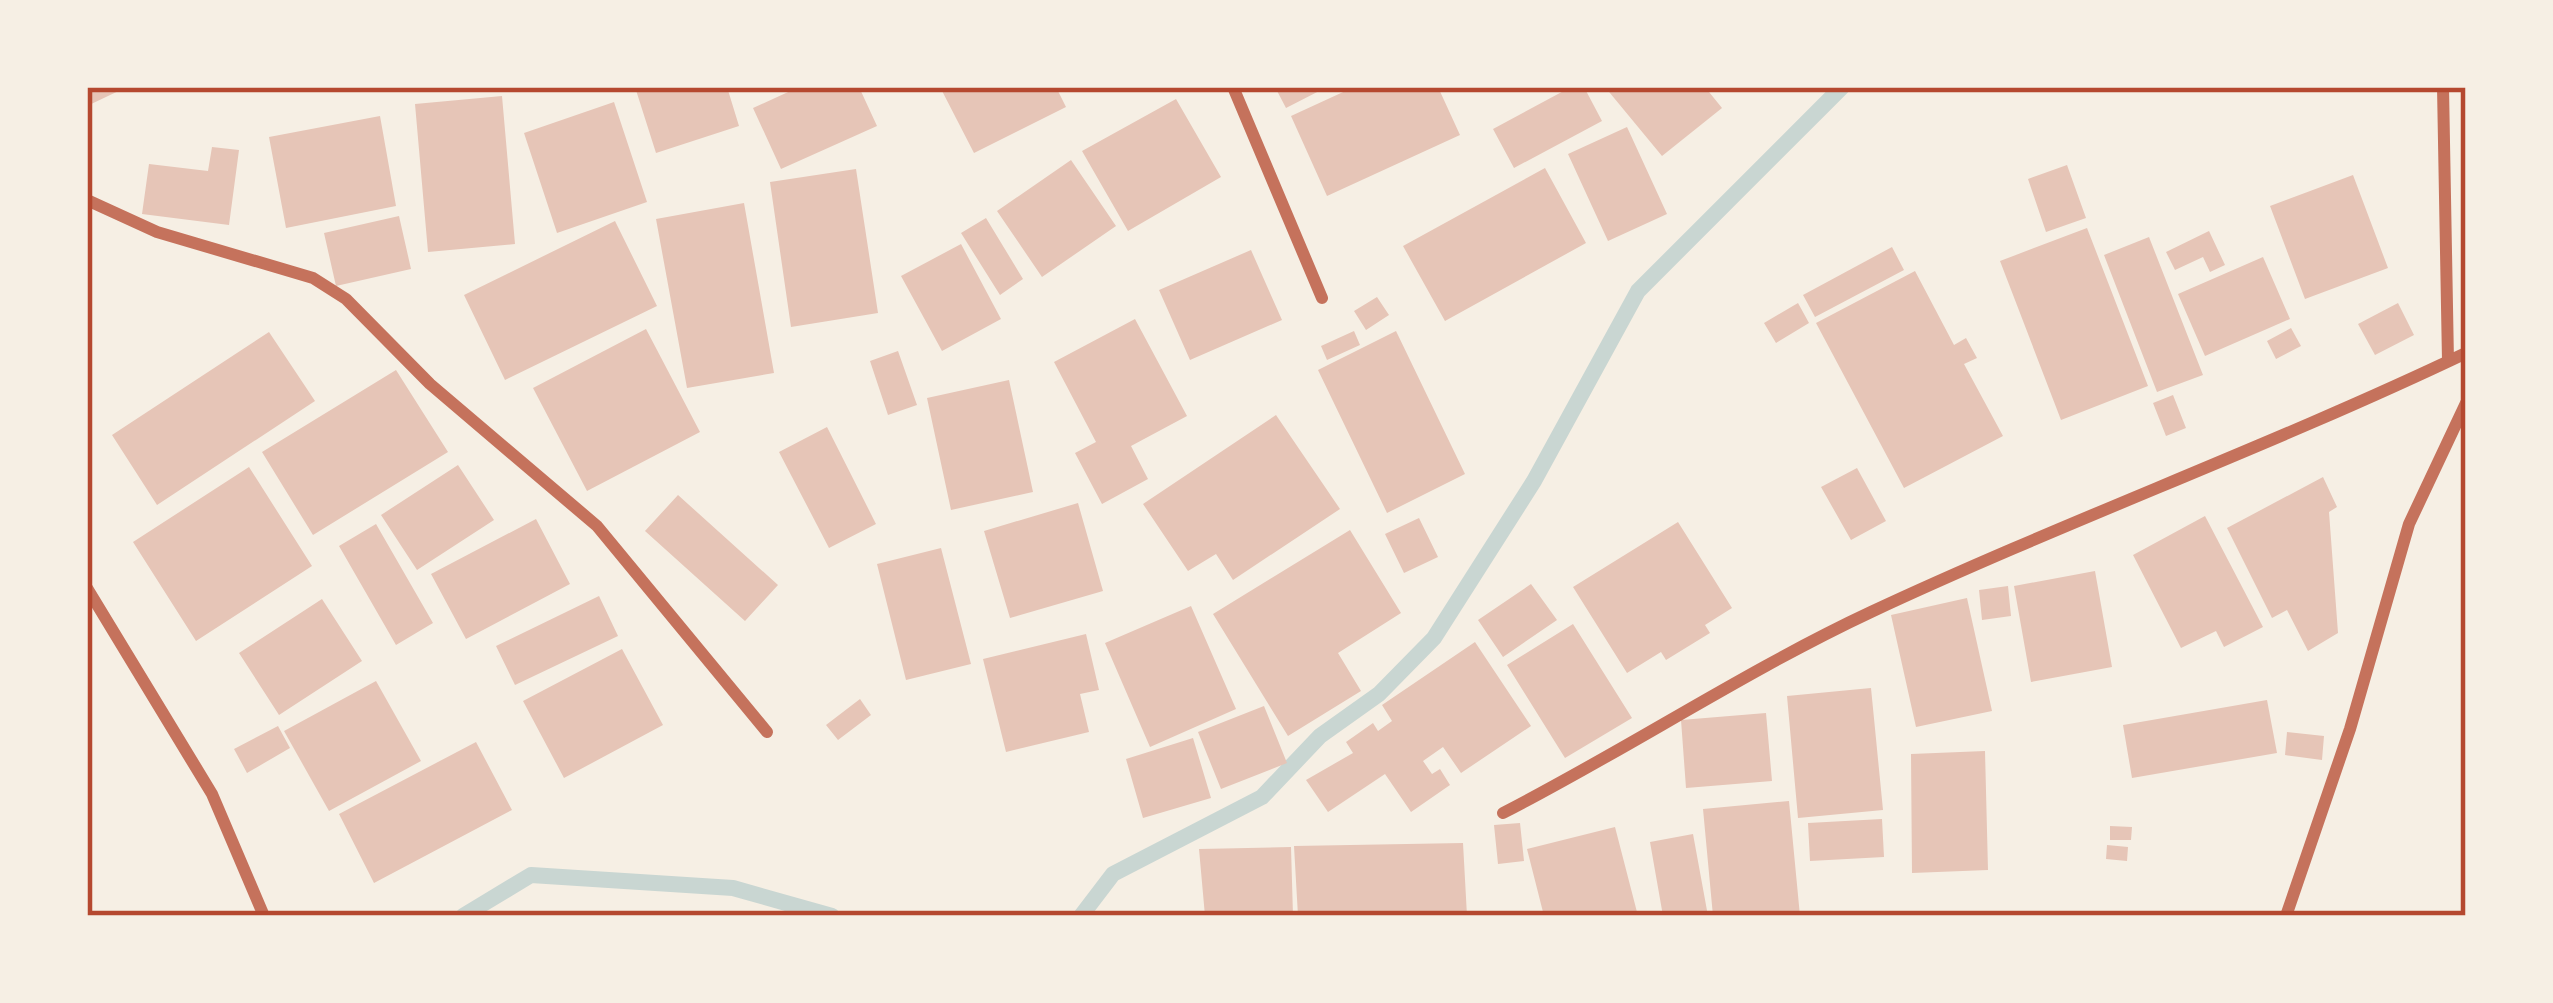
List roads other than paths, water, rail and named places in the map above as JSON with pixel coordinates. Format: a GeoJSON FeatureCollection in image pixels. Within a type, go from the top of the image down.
{"type":"FeatureCollection","features":[{"type":"Feature","properties":{"kind":"street"},"geometry":{"type":"LineString","coordinates":[[1233,87],[1322,298]]}},
{"type":"Feature","properties":{"kind":"street"},"geometry":{"type":"LineString","coordinates":[[2443,87],[2448,361]]}},
{"type":"Feature","properties":{"kind":"street"},"geometry":{"type":"LineString","coordinates":[[87,200],[157,232],[313,278],[346,299],[430,384],[597,526],[767,732]]}},
{"type":"Feature","properties":{"kind":"street"},"geometry":{"type":"LineString","coordinates":[[1503,813],[1866,614],[2090,514],[2254,451],[2466,352]]}},
{"type":"Feature","properties":{"kind":"street"},"geometry":{"type":"LineString","coordinates":[[2286,916],[2350,729],[2409,524],[2466,403]]}},
{"type":"Feature","properties":{"kind":"street"},"geometry":{"type":"LineString","coordinates":[[87,588],[212,794],[264,916]]}},
{"type":"Feature","properties":{"kind":"waterway"},"geometry":{"type":"LineString","coordinates":[[1081,916],[1113,874],[1262,797],[1320,736],[1379,694],[1434,638],[1534,481],[1638,291],[1842,87]]}},
{"type":"Feature","properties":{"kind":"waterway"},"geometry":{"type":"LineString","coordinates":[[463,916],[531,875],[733,888],[832,916]]}}]}
